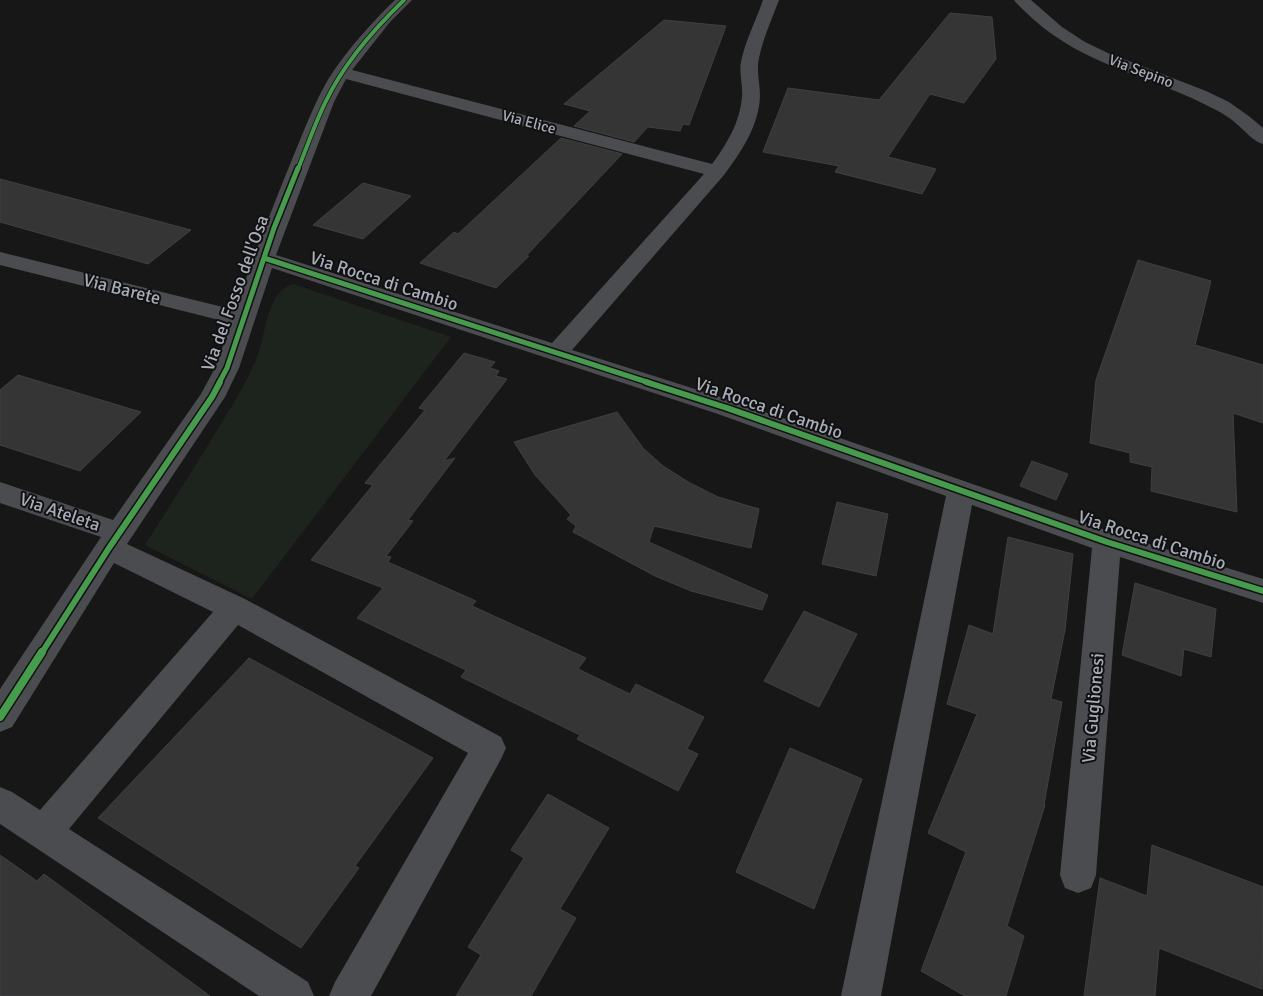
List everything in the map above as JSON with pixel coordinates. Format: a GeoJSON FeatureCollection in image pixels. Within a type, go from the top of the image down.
{"type":"FeatureCollection","features":[{"type":"Feature","properties":{"kind":"street","name":"Via del Fosso dell'Osa"},"geometry":{"type":"LineString","coordinates":[[0,716],[114,540],[212,397],[227,368],[274,228],[320,111],[342,73],[378,26],[404,0]]}},
{"type":"Feature","properties":{"kind":"street"},"geometry":{"type":"LineString","coordinates":[[557,352],[735,147],[747,118],[751,92],[748,66],[771,0]]}},
{"type":"Feature","properties":{"kind":"street","name":"Via Sepino"},"geometry":{"type":"LineString","coordinates":[[1022,0],[1054,28],[1079,45],[1208,100],[1236,115],[1263,138]]}},
{"type":"Feature","properties":{"kind":"street","name":"Via Elice"},"geometry":{"type":"LineString","coordinates":[[342,73],[716,171]]}},
{"type":"Feature","properties":{"kind":"street","name":"Via Barete"},"geometry":{"type":"LineString","coordinates":[[0,258],[244,319]]}},
{"type":"Feature","properties":{"kind":"street","name":"Via Rocca di Cambio"},"geometry":{"type":"LineString","coordinates":[[264,258],[727,408],[1107,542],[1263,592]]}},
{"type":"Feature","properties":{"kind":"street"},"geometry":{"type":"LineString","coordinates":[[861,996],[961,490]]}},
{"type":"Feature","properties":{"kind":"street","name":"Via Ateleta"},"geometry":{"type":"LineString","coordinates":[[0,492],[114,540],[488,748],[348,996]]}},
{"type":"Feature","properties":{"kind":"street","name":"Via Guglionesi"},"geometry":{"type":"LineString","coordinates":[[1078,875],[1107,542]]}},
{"type":"Feature","properties":{"kind":"street"},"geometry":{"type":"LineString","coordinates":[[44,832],[234,608]]}},
{"type":"Feature","properties":{"kind":"street"},"geometry":{"type":"LineString","coordinates":[[0,804],[294,996]]}},
{"type":"Feature","properties":{"kind":"shaded area"},"geometry":{"type":"Polygon","coordinates":[[[293,284],[451,337],[252,599],[145,545],[245,383],[255,363],[269,312],[278,294],[293,284]]]}},
{"type":"Feature","properties":{"kind":"building"},"geometry":{"type":"Polygon","coordinates":[[[950,13],[992,17],[996,59],[964,103],[930,94],[888,157],[936,169],[922,194],[835,172],[839,166],[763,152],[788,88],[879,100],[950,13]]]}},
{"type":"Feature","properties":{"kind":"building"},"geometry":{"type":"Polygon","coordinates":[[[664,20],[726,26],[689,125],[683,124],[680,131],[648,127],[634,142],[574,126],[590,111],[564,104],[664,20]]]}},
{"type":"Feature","properties":{"kind":"building"},"geometry":{"type":"Polygon","coordinates":[[[561,138],[622,154],[526,256],[529,256],[496,288],[420,263],[454,232],[458,234],[561,138]]]}},
{"type":"Feature","properties":{"kind":"building"},"geometry":{"type":"Polygon","coordinates":[[[0,179],[191,230],[148,264],[0,222],[0,179]]]}},
{"type":"Feature","properties":{"kind":"building"},"geometry":{"type":"Polygon","coordinates":[[[363,183],[411,196],[363,239],[313,225],[363,183]]]}},
{"type":"Feature","properties":{"kind":"building"},"geometry":{"type":"Polygon","coordinates":[[[1138,260],[1211,281],[1195,345],[1263,365],[1263,423],[1233,413],[1237,512],[1151,491],[1152,467],[1130,462],[1130,453],[1090,443],[1096,380],[1138,260]]]}},
{"type":"Feature","properties":{"kind":"building"},"geometry":{"type":"Polygon","coordinates":[[[464,353],[495,362],[490,368],[499,371],[496,376],[507,379],[444,461],[455,458],[408,520],[413,521],[386,556],[391,557],[388,562],[476,601],[472,606],[586,658],[578,669],[630,694],[636,684],[704,717],[687,749],[698,754],[678,791],[577,739],[580,735],[461,677],[466,670],[357,618],[383,588],[311,560],[373,485],[365,483],[425,410],[419,408],[464,353]]]}},
{"type":"Feature","properties":{"kind":"building"},"geometry":{"type":"Polygon","coordinates":[[[18,375],[141,412],[80,471],[0,445],[0,390],[18,375]]]}},
{"type":"Feature","properties":{"kind":"building"},"geometry":{"type":"Polygon","coordinates":[[[617,412],[643,448],[663,466],[690,483],[718,497],[759,509],[751,548],[654,526],[649,542],[768,595],[762,610],[691,591],[655,576],[573,532],[576,526],[567,519],[571,515],[535,475],[514,442],[617,412]]]}},
{"type":"Feature","properties":{"kind":"building"},"geometry":{"type":"Polygon","coordinates":[[[1032,461],[1068,474],[1056,500],[1020,486],[1032,461]]]}},
{"type":"Feature","properties":{"kind":"building"},"geometry":{"type":"Polygon","coordinates":[[[837,502],[888,514],[876,576],[822,564],[837,502]]]}},
{"type":"Feature","properties":{"kind":"building"},"geometry":{"type":"Polygon","coordinates":[[[1008,537],[1073,554],[1065,630],[1051,699],[1062,702],[1045,805],[1007,926],[1024,936],[1006,996],[965,996],[921,971],[966,852],[928,833],[977,714],[947,704],[969,625],[993,634],[1008,537]]]}},
{"type":"Feature","properties":{"kind":"building"},"geometry":{"type":"Polygon","coordinates":[[[1135,583],[1216,609],[1211,657],[1184,649],[1181,676],[1122,655],[1135,583]]]}},
{"type":"Feature","properties":{"kind":"building"},"geometry":{"type":"Polygon","coordinates":[[[804,611],[857,634],[819,707],[764,681],[804,611]]]}},
{"type":"Feature","properties":{"kind":"building"},"geometry":{"type":"Polygon","coordinates":[[[249,658],[433,758],[355,866],[359,868],[301,948],[98,818],[249,658]]]}},
{"type":"Feature","properties":{"kind":"building"},"geometry":{"type":"Polygon","coordinates":[[[790,748],[862,779],[814,909],[736,872],[790,748]]]}},
{"type":"Feature","properties":{"kind":"building"},"geometry":{"type":"Polygon","coordinates":[[[548,794],[609,828],[560,909],[576,918],[531,996],[456,996],[481,955],[468,947],[524,858],[511,850],[548,794]]]}},
{"type":"Feature","properties":{"kind":"building"},"geometry":{"type":"Polygon","coordinates":[[[1152,845],[1263,887],[1262,989],[1159,948],[1155,996],[1084,996],[1100,878],[1147,896],[1152,845]]]}},
{"type":"Feature","properties":{"kind":"building"},"geometry":{"type":"Polygon","coordinates":[[[0,855],[37,881],[44,874],[210,996],[0,996],[0,855]]]}},
{"type":"Feature","properties":{"kind":"cycle path"},"geometry":{"type":"LineString","coordinates":[[0,717],[109,548],[212,397],[227,368],[274,228],[325,102],[338,78],[366,41],[384,19],[404,0]]}},
{"type":"Feature","properties":{"kind":"cycle path"},"geometry":{"type":"LineString","coordinates":[[264,258],[727,408],[1107,542],[1263,591]]}}]}
